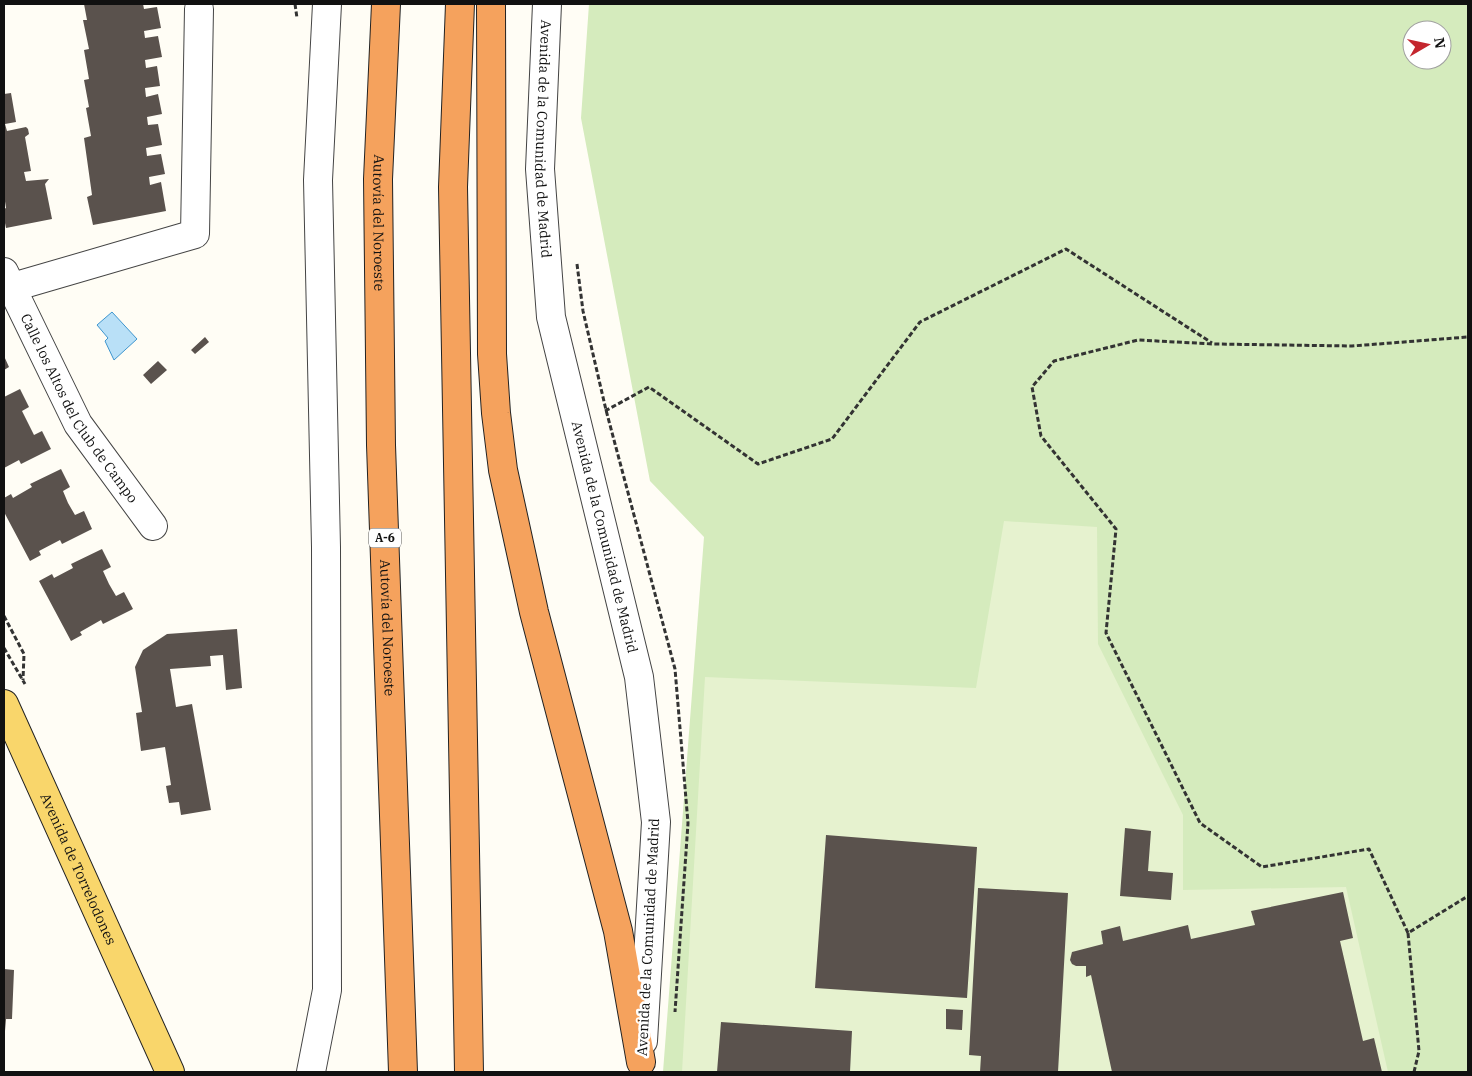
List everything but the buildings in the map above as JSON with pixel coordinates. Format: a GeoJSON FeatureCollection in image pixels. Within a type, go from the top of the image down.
{"type":"FeatureCollection","features":[{"type":"Feature","properties":{"kind":"highway","name":"Autovía del Noroeste"},"geometry":{"type":"LineString","coordinates":[[386,4],[378,179],[381,445],[403,1072]]}},
{"type":"Feature","properties":{"kind":"highway"},"geometry":{"type":"LineString","coordinates":[[460,4],[453,187],[469,1072]]}},
{"type":"Feature","properties":{"kind":"highway"},"geometry":{"type":"LineString","coordinates":[[491,4],[492,354],[496,413],[504,470],[534,612],[616,922],[641,1067]]}},
{"type":"Feature","properties":{"kind":"main road","name":"Avenida de Torrelodones"},"geometry":{"type":"LineString","coordinates":[[4,704],[170,1072]]}},
{"type":"Feature","properties":{"kind":"main road","name":"Avenida de Torrelodones"},"geometry":{"type":"LineString","coordinates":[[152,1072],[153,1036]]}},
{"type":"Feature","properties":{"kind":"street"},"geometry":{"type":"LineString","coordinates":[[311,1072],[327,990],[326,548],[318,180],[327,4]]}},
{"type":"Feature","properties":{"kind":"street","name":"Avenida de la Comunidad de Madrid"},"geometry":{"type":"LineString","coordinates":[[547,4],[540,169],[551,317],[639,677],[656,822],[641,1067]]}},
{"type":"Feature","properties":{"kind":"street","name":"Calle los Altos del Club de Campo"},"geometry":{"type":"LineString","coordinates":[[153,526],[78,424],[8,280],[195,234],[199,9]]}},
{"type":"Feature","properties":{"kind":"path"},"geometry":{"type":"LineString","coordinates":[[578,426],[649,387],[758,464],[832,439],[920,322],[1066,249],[1214,344]]}},
{"type":"Feature","properties":{"kind":"path"},"geometry":{"type":"LineString","coordinates":[[1414,1072],[1419,1051],[1408,932],[1369,849],[1262,867],[1200,823],[1106,633],[1116,529],[1041,436],[1032,387],[1054,361],[1138,340],[1214,344],[1352,346],[1468,337]]}},
{"type":"Feature","properties":{"kind":"path"},"geometry":{"type":"LineString","coordinates":[[4,616],[24,654],[23,680],[4,648]]}},
{"type":"Feature","properties":{"kind":"path"},"geometry":{"type":"LineString","coordinates":[[1408,932],[1468,896]]}},
{"type":"Feature","properties":{"kind":"green space"},"geometry":{"type":"Polygon","coordinates":[[[589,4],[1468,4],[1468,1072],[663,1072],[704,537],[650,481],[581,118],[589,4]]]}},
{"type":"Feature","properties":{"kind":"green space"},"geometry":{"type":"Polygon","coordinates":[[[1004,521],[1097,527],[1098,644],[1183,815],[1183,890],[1346,887],[1388,1072],[682,1072],[705,677],[976,688],[1004,521]]]}},
{"type":"Feature","properties":{"kind":"water"},"geometry":{"type":"Polygon","coordinates":[[[112,312],[137,339],[114,360],[105,341],[108,338],[97,325],[112,312]]]}}]}
